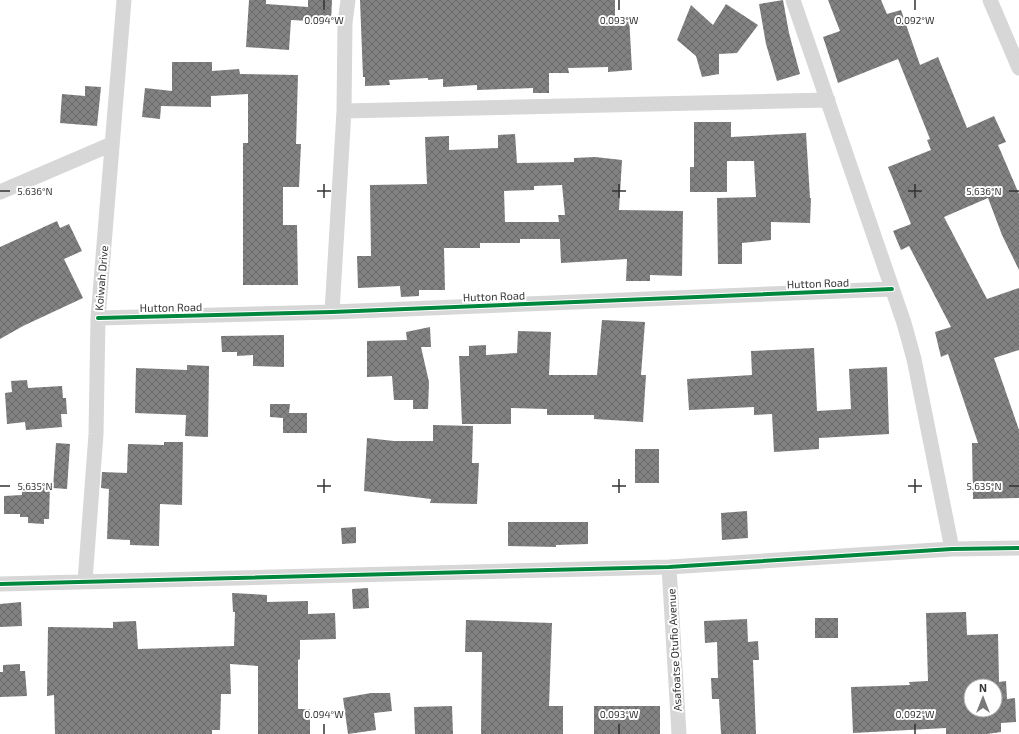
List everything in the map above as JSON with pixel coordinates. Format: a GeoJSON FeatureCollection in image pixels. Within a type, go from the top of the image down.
{"type":"FeatureCollection","features":[{"type":"Feature","properties":{"kind":"street","name":"Koiwah Drive"},"geometry":{"type":"LineString","coordinates":[[85,581],[96,434],[98,318],[124,0]]}},
{"type":"Feature","properties":{"kind":"street"},"geometry":{"type":"LineString","coordinates":[[332,312],[344,111],[345,22],[348,0]]}},
{"type":"Feature","properties":{"kind":"street"},"geometry":{"type":"LineString","coordinates":[[793,0],[904,323],[914,360],[952,549]]}},
{"type":"Feature","properties":{"kind":"street"},"geometry":{"type":"LineString","coordinates":[[990,0],[1019,68]]}},
{"type":"Feature","properties":{"kind":"street"},"geometry":{"type":"LineString","coordinates":[[344,111],[828,100]]}},
{"type":"Feature","properties":{"kind":"street"},"geometry":{"type":"LineString","coordinates":[[0,192],[112,144]]}},
{"type":"Feature","properties":{"kind":"street","name":"Hutton Road"},"geometry":{"type":"LineString","coordinates":[[98,318],[332,312],[892,289]]}},
{"type":"Feature","properties":{"kind":"street"},"geometry":{"type":"LineString","coordinates":[[0,584],[669,567],[952,549],[1019,548]]}},
{"type":"Feature","properties":{"kind":"street","name":"Asafoatse Otufio Avenue"},"geometry":{"type":"LineString","coordinates":[[669,567],[679,734]]}},
{"type":"Feature","properties":{"kind":"building"},"geometry":{"type":"Polygon","coordinates":[[[249,0],[266,0],[266,4],[308,7],[308,0],[332,0],[331,22],[291,20],[289,50],[246,47],[249,0]]]}},
{"type":"Feature","properties":{"kind":"building"},"geometry":{"type":"Polygon","coordinates":[[[360,0],[615,0],[615,17],[629,16],[632,70],[608,72],[608,67],[568,68],[569,73],[549,73],[549,93],[533,93],[533,88],[477,90],[477,85],[443,87],[443,79],[428,80],[428,78],[389,80],[390,85],[365,86],[365,77],[363,77],[360,0]]]}},
{"type":"Feature","properties":{"kind":"building"},"geometry":{"type":"Polygon","coordinates":[[[783,0],[789,33],[800,74],[777,81],[766,44],[759,4],[783,0]]]}},
{"type":"Feature","properties":{"kind":"building"},"geometry":{"type":"Polygon","coordinates":[[[828,0],[881,0],[887,14],[901,10],[920,65],[938,57],[967,128],[994,116],[1006,142],[998,145],[1019,194],[1019,270],[1002,235],[988,198],[944,217],[987,299],[1019,288],[1019,350],[994,358],[1019,430],[1019,498],[973,499],[972,443],[978,443],[948,354],[941,357],[935,332],[951,327],[909,246],[901,250],[893,231],[911,224],[888,167],[931,150],[927,140],[930,139],[898,59],[838,83],[823,37],[840,31],[828,0]]]}},
{"type":"Feature","properties":{"kind":"building"},"geometry":{"type":"Polygon","coordinates":[[[726,4],[758,25],[737,53],[719,54],[719,74],[702,77],[696,56],[677,40],[691,5],[713,25],[726,4]]]}},
{"type":"Feature","properties":{"kind":"building"},"geometry":{"type":"Polygon","coordinates":[[[172,62],[212,62],[212,71],[239,69],[240,74],[298,75],[296,144],[301,144],[299,187],[283,187],[283,225],[297,225],[298,285],[243,285],[243,143],[248,143],[248,94],[211,96],[211,107],[161,106],[160,119],[142,117],[145,88],[172,91],[172,62]]]}},
{"type":"Feature","properties":{"kind":"building"},"geometry":{"type":"Polygon","coordinates":[[[85,86],[101,87],[97,126],[60,123],[62,94],[85,96],[85,86]]]}},
{"type":"Feature","properties":{"kind":"building"},"geometry":{"type":"Polygon","coordinates":[[[694,122],[731,122],[731,137],[806,133],[811,198],[810,223],[771,222],[771,240],[742,243],[742,264],[718,264],[717,198],[756,197],[754,161],[727,161],[727,192],[690,192],[690,167],[694,167],[694,122]]]}},
{"type":"Feature","properties":{"kind":"building"},"geometry":{"type":"Polygon","coordinates":[[[515,134],[517,163],[574,162],[574,158],[595,157],[622,160],[619,210],[683,211],[682,276],[650,275],[650,281],[626,281],[627,259],[561,263],[560,239],[520,239],[520,243],[480,243],[480,248],[444,248],[445,290],[419,290],[419,296],[401,297],[400,286],[358,288],[357,256],[371,256],[370,185],[427,184],[425,137],[449,136],[449,150],[498,148],[498,135],[515,134]],[[562,185],[534,186],[534,190],[504,191],[505,222],[559,222],[558,215],[565,215],[562,185]]]}},
{"type":"Feature","properties":{"kind":"building"},"geometry":{"type":"Polygon","coordinates":[[[57,221],[60,228],[69,224],[82,251],[64,259],[83,298],[23,326],[0,339],[0,247],[57,221]]]}},
{"type":"Feature","properties":{"kind":"building"},"geometry":{"type":"Polygon","coordinates":[[[602,320],[645,322],[641,375],[646,375],[643,422],[594,419],[594,415],[547,415],[547,409],[511,408],[511,424],[462,424],[459,356],[469,356],[469,346],[486,345],[486,355],[517,353],[518,331],[551,332],[549,375],[597,375],[602,320]]]}},
{"type":"Feature","properties":{"kind":"building"},"geometry":{"type":"Polygon","coordinates":[[[430,327],[431,347],[421,347],[429,382],[428,409],[413,409],[413,400],[394,400],[392,376],[367,377],[367,341],[407,340],[406,332],[430,327]]]}},
{"type":"Feature","properties":{"kind":"building"},"geometry":{"type":"Polygon","coordinates":[[[284,335],[284,367],[253,366],[253,355],[237,356],[237,352],[222,352],[221,336],[284,335]]]}},
{"type":"Feature","properties":{"kind":"building"},"geometry":{"type":"Polygon","coordinates":[[[814,348],[817,411],[851,409],[849,369],[887,367],[889,434],[819,438],[819,449],[774,452],[772,414],[754,415],[754,407],[689,410],[687,379],[752,375],[751,351],[814,348]]]}},
{"type":"Feature","properties":{"kind":"building"},"geometry":{"type":"Polygon","coordinates":[[[187,365],[209,366],[208,437],[185,436],[186,415],[135,413],[136,368],[187,370],[187,365]]]}},
{"type":"Feature","properties":{"kind":"building"},"geometry":{"type":"Polygon","coordinates":[[[27,380],[28,388],[62,386],[63,398],[66,398],[67,414],[61,414],[62,427],[26,430],[25,422],[7,424],[5,393],[12,392],[11,381],[27,380]]]}},
{"type":"Feature","properties":{"kind":"building"},"geometry":{"type":"Polygon","coordinates":[[[270,404],[290,404],[289,413],[307,413],[307,433],[283,433],[283,418],[270,417],[270,404]]]}},
{"type":"Feature","properties":{"kind":"building"},"geometry":{"type":"Polygon","coordinates":[[[433,425],[473,426],[472,463],[479,463],[477,504],[430,503],[431,499],[364,491],[367,438],[394,441],[433,441],[433,425]]]}},
{"type":"Feature","properties":{"kind":"building"},"geometry":{"type":"Polygon","coordinates":[[[164,442],[183,442],[182,505],[160,504],[159,546],[130,545],[130,540],[107,539],[109,489],[101,488],[102,472],[127,473],[128,444],[164,445],[164,442]]]}},
{"type":"Feature","properties":{"kind":"building"},"geometry":{"type":"Polygon","coordinates":[[[56,443],[70,444],[67,489],[53,488],[56,443]]]}},
{"type":"Feature","properties":{"kind":"building"},"geometry":{"type":"Polygon","coordinates":[[[635,449],[659,449],[659,483],[635,483],[635,449]]]}},
{"type":"Feature","properties":{"kind":"building"},"geometry":{"type":"Polygon","coordinates":[[[22,485],[50,485],[49,519],[44,519],[44,524],[28,523],[28,517],[20,517],[20,514],[4,514],[4,496],[22,495],[22,485]]]}},
{"type":"Feature","properties":{"kind":"building"},"geometry":{"type":"Polygon","coordinates":[[[747,511],[748,538],[722,540],[721,513],[747,511]]]}},
{"type":"Feature","properties":{"kind":"building"},"geometry":{"type":"Polygon","coordinates":[[[508,522],[588,522],[588,544],[556,545],[556,547],[508,546],[508,522]]]}},
{"type":"Feature","properties":{"kind":"building"},"geometry":{"type":"Polygon","coordinates":[[[356,527],[356,543],[342,544],[341,528],[356,527]]]}},
{"type":"Feature","properties":{"kind":"building"},"geometry":{"type":"Polygon","coordinates":[[[368,588],[369,608],[353,609],[352,589],[368,588]]]}},
{"type":"Feature","properties":{"kind":"building"},"geometry":{"type":"Polygon","coordinates":[[[232,593],[267,595],[267,602],[308,601],[308,614],[335,613],[336,639],[300,640],[300,659],[298,660],[298,709],[310,709],[310,734],[258,734],[258,666],[230,664],[231,694],[221,694],[220,730],[212,730],[212,734],[55,734],[54,695],[47,696],[48,627],[113,628],[113,622],[136,621],[138,649],[234,646],[235,612],[233,612],[232,593]]]}},
{"type":"Feature","properties":{"kind":"building"},"geometry":{"type":"Polygon","coordinates":[[[21,602],[22,626],[0,627],[0,604],[21,602]]]}},
{"type":"Feature","properties":{"kind":"building"},"geometry":{"type":"Polygon","coordinates":[[[966,612],[967,635],[998,634],[999,678],[963,678],[963,718],[1003,718],[1003,681],[1006,681],[1007,699],[1015,698],[1016,722],[1001,723],[1001,732],[987,734],[946,734],[946,728],[853,733],[851,687],[910,685],[909,682],[928,681],[926,613],[966,612]]]}},
{"type":"Feature","properties":{"kind":"building"},"geometry":{"type":"Polygon","coordinates":[[[815,618],[838,618],[838,638],[815,638],[815,618]]]}},
{"type":"Feature","properties":{"kind":"building"},"geometry":{"type":"Polygon","coordinates":[[[747,619],[748,642],[758,641],[759,660],[753,660],[756,734],[721,734],[719,699],[712,699],[711,678],[718,678],[717,642],[705,643],[704,621],[747,619]]]}},
{"type":"Feature","properties":{"kind":"building"},"geometry":{"type":"Polygon","coordinates":[[[466,620],[552,623],[549,706],[563,706],[563,734],[481,734],[482,652],[465,652],[466,620]]]}},
{"type":"Feature","properties":{"kind":"building"},"geometry":{"type":"Polygon","coordinates":[[[20,664],[20,671],[25,671],[27,696],[0,697],[0,672],[3,672],[3,665],[20,664]]]}},
{"type":"Feature","properties":{"kind":"building"},"geometry":{"type":"Polygon","coordinates":[[[371,693],[390,693],[392,711],[374,713],[376,730],[348,734],[343,698],[371,693]]]}},
{"type":"Feature","properties":{"kind":"building"},"geometry":{"type":"Polygon","coordinates":[[[452,706],[453,734],[415,734],[414,707],[452,706]]]}},
{"type":"Feature","properties":{"kind":"building"},"geometry":{"type":"Polygon","coordinates":[[[594,706],[660,706],[660,734],[594,734],[594,706]]]}},
{"type":"Feature","properties":{"kind":"cycle path"},"geometry":{"type":"LineString","coordinates":[[98,318],[332,312],[892,289]]}},
{"type":"Feature","properties":{"kind":"cycle path"},"geometry":{"type":"LineString","coordinates":[[0,584],[669,567],[952,549],[1019,548]]}}]}
